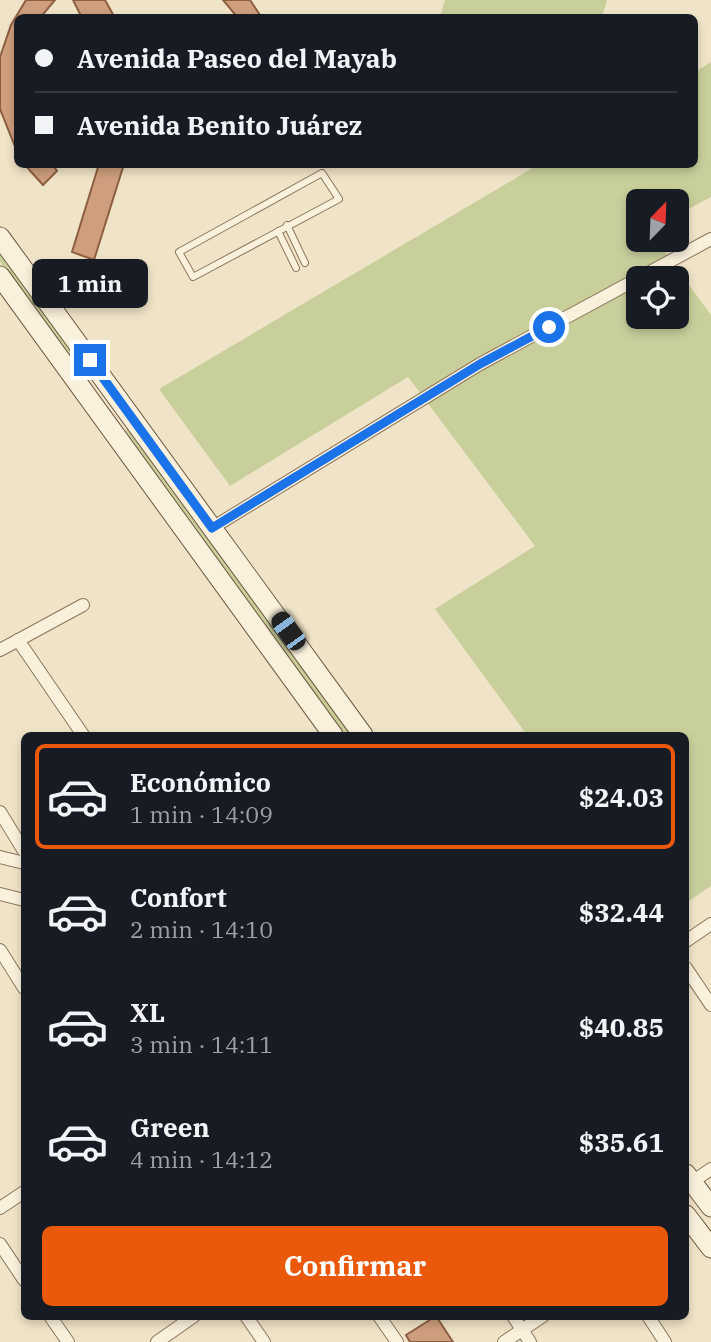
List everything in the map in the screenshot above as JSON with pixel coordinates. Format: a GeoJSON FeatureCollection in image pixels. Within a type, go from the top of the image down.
{"type":"FeatureCollection","features":[{"type":"Feature","properties":{"kind":"main road"},"geometry":{"type":"LineString","coordinates":[[0,237],[361,732]]}},
{"type":"Feature","properties":{"kind":"main road"},"geometry":{"type":"LineString","coordinates":[[0,276],[331,732]]}},
{"type":"Feature","properties":{"kind":"main road"},"geometry":{"type":"LineString","coordinates":[[689,1178],[711,1207]]}},
{"type":"Feature","properties":{"kind":"main road"},"geometry":{"type":"LineString","coordinates":[[689,1221],[711,1248]]}},
{"type":"Feature","properties":{"kind":"street"},"geometry":{"type":"LineString","coordinates":[[212,528],[480,364],[711,239]]}},
{"type":"Feature","properties":{"kind":"street"},"geometry":{"type":"LineString","coordinates":[[0,650],[83,605]]}},
{"type":"Feature","properties":{"kind":"street"},"geometry":{"type":"LineString","coordinates":[[18,640],[81,732]]}},
{"type":"Feature","properties":{"kind":"street"},"geometry":{"type":"LineString","coordinates":[[0,812],[21,846]]}},
{"type":"Feature","properties":{"kind":"street"},"geometry":{"type":"LineString","coordinates":[[0,857],[21,862]]}},
{"type":"Feature","properties":{"kind":"street"},"geometry":{"type":"LineString","coordinates":[[0,894],[21,900]]}},
{"type":"Feature","properties":{"kind":"street"},"geometry":{"type":"LineString","coordinates":[[689,939],[711,924]]}},
{"type":"Feature","properties":{"kind":"street"},"geometry":{"type":"LineString","coordinates":[[1,956],[21,984]]}},
{"type":"Feature","properties":{"kind":"street"},"geometry":{"type":"LineString","coordinates":[[689,972],[711,1005]]}},
{"type":"Feature","properties":{"kind":"street"},"geometry":{"type":"LineString","coordinates":[[689,1178],[711,1169]]}},
{"type":"Feature","properties":{"kind":"street"},"geometry":{"type":"LineString","coordinates":[[0,1208],[21,1194]]}},
{"type":"Feature","properties":{"kind":"street"},"geometry":{"type":"LineString","coordinates":[[0,1244],[21,1276]]}},
{"type":"Feature","properties":{"kind":"street"},"geometry":{"type":"LineString","coordinates":[[53,1320],[68,1342]]}},
{"type":"Feature","properties":{"kind":"street"},"geometry":{"type":"LineString","coordinates":[[157,1342],[188,1320]]}},
{"type":"Feature","properties":{"kind":"street"},"geometry":{"type":"LineString","coordinates":[[249,1320],[264,1342]]}},
{"type":"Feature","properties":{"kind":"street"},"geometry":{"type":"LineString","coordinates":[[382,1320],[397,1342]]}},
{"type":"Feature","properties":{"kind":"street"},"geometry":{"type":"LineString","coordinates":[[516,1320],[530,1342]]}},
{"type":"Feature","properties":{"kind":"street"},"geometry":{"type":"LineString","coordinates":[[504,1342],[537,1320]]}},
{"type":"Feature","properties":{"kind":"street"},"geometry":{"type":"LineString","coordinates":[[651,1320],[665,1342]]}},
{"type":"Feature","properties":{"kind":"lane"},"geometry":{"type":"LineString","coordinates":[[322,173],[340,199],[288,225],[192,278],[178,252],[322,173]]}},
{"type":"Feature","properties":{"kind":"lane"},"geometry":{"type":"LineString","coordinates":[[288,225],[305,263]]}},
{"type":"Feature","properties":{"kind":"lane"},"geometry":{"type":"LineString","coordinates":[[278,231],[296,268]]}},
{"type":"Feature","properties":{"kind":"green space"},"geometry":{"type":"Polygon","coordinates":[[[445,0],[607,0],[603,14],[441,14],[445,0]]]}},
{"type":"Feature","properties":{"kind":"green space"},"geometry":{"type":"Polygon","coordinates":[[[711,62],[711,197],[690,208],[690,189],[626,189],[626,252],[665,252],[675,266],[626,266],[626,329],[689,329],[689,285],[711,315],[711,886],[689,901],[689,732],[525,732],[435,609],[535,546],[408,377],[230,486],[159,389],[533,168],[698,168],[698,70],[711,62]]]}},
{"type":"Feature","properties":{"kind":"green space"},"geometry":{"type":"Polygon","coordinates":[[[0,250],[89,373],[88,376],[83,377],[0,262],[0,250]]]}},
{"type":"Feature","properties":{"kind":"green space"},"geometry":{"type":"Polygon","coordinates":[[[127,427],[132,430],[351,732],[340,732],[125,434],[127,427]]]}},
{"type":"Feature","properties":{"kind":"building"},"geometry":{"type":"Polygon","coordinates":[[[26,0],[55,0],[43,14],[18,14],[26,0]]]}},
{"type":"Feature","properties":{"kind":"building"},"geometry":{"type":"Polygon","coordinates":[[[73,0],[105,0],[113,14],[80,14],[73,0]]]}},
{"type":"Feature","properties":{"kind":"building"},"geometry":{"type":"Polygon","coordinates":[[[223,0],[250,0],[259,14],[235,14],[223,0]]]}},
{"type":"Feature","properties":{"kind":"building"},"geometry":{"type":"Polygon","coordinates":[[[14,20],[14,144],[0,109],[0,57],[14,20]]]}},
{"type":"Feature","properties":{"kind":"building"},"geometry":{"type":"Polygon","coordinates":[[[28,168],[55,168],[57,171],[43,185],[28,168]]]}},
{"type":"Feature","properties":{"kind":"building"},"geometry":{"type":"Polygon","coordinates":[[[98,168],[123,168],[94,260],[72,252],[98,168]]]}},
{"type":"Feature","properties":{"kind":"building"},"geometry":{"type":"Polygon","coordinates":[[[430,1320],[439,1320],[453,1342],[410,1342],[406,1335],[430,1320]]]}},
{"type":"Feature","properties":{"kind":"route"},"geometry":{"type":"LineString","coordinates":[[90,360],[212,528],[480,364],[549,327]]}}]}
